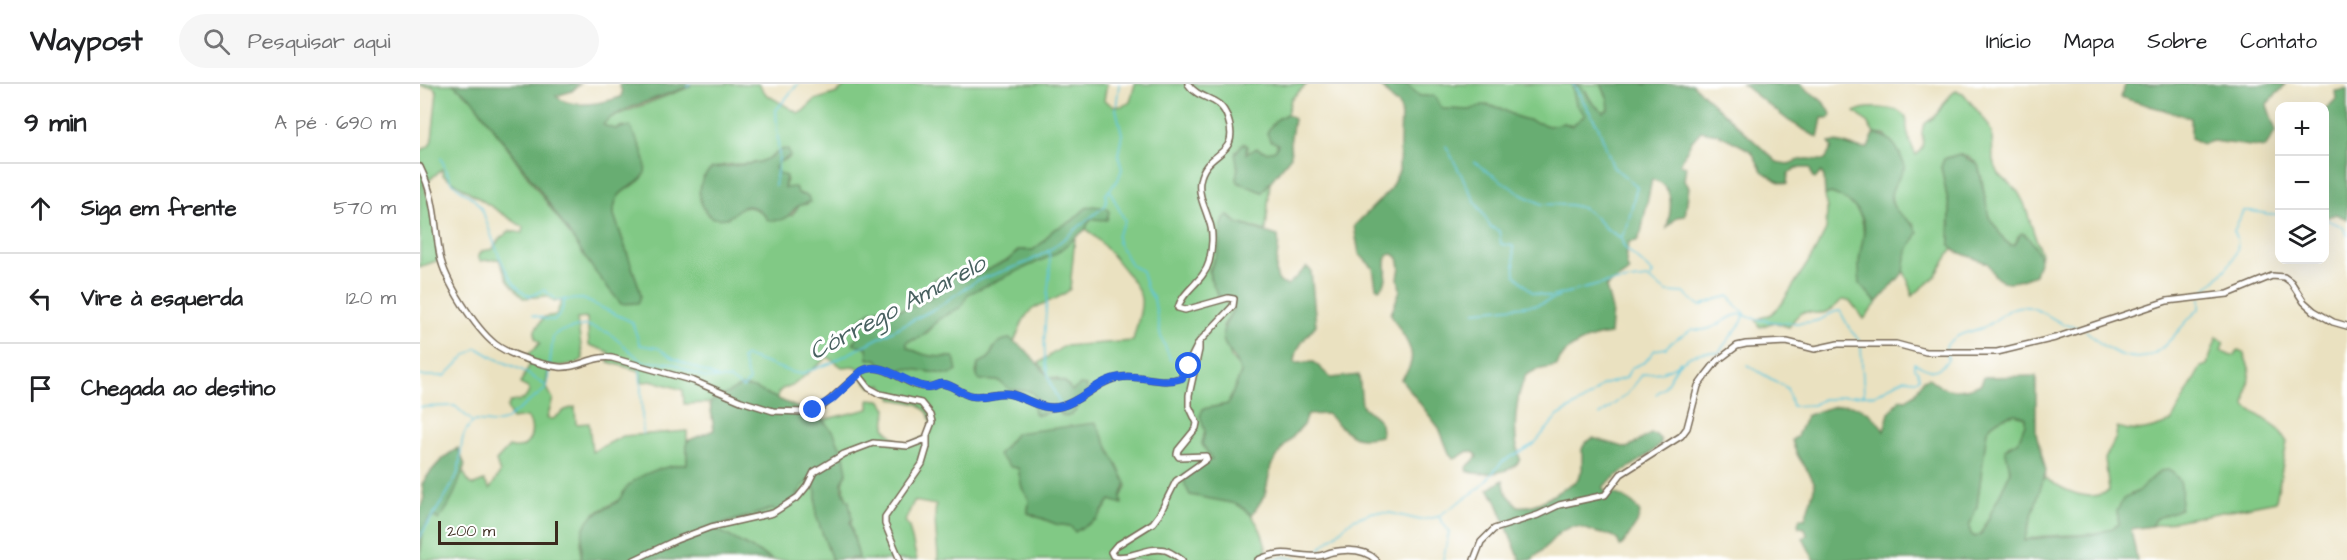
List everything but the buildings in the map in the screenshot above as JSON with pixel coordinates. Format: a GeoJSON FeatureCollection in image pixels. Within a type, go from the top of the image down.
{"type":"FeatureCollection","features":[{"type":"Feature","properties":{"kind":"street"},"geometry":{"type":"LineString","coordinates":[[420,167],[433,199],[443,267],[458,299],[490,339],[504,350],[559,367],[575,365],[601,356],[612,358],[694,381],[741,401],[773,411],[803,412],[823,406],[866,369],[875,368],[925,387],[944,384],[970,396],[1009,394],[1046,407],[1058,407],[1116,378],[1136,377],[1159,381],[1182,378],[1198,342],[1229,311],[1234,302],[1232,298],[1228,298],[1185,310],[1178,308],[1184,296],[1201,278],[1209,262],[1211,225],[1202,205],[1200,181],[1208,163],[1229,145],[1231,134],[1225,111],[1219,103],[1197,94],[1188,84]]}},
{"type":"Feature","properties":{"kind":"street"},"geometry":{"type":"LineString","coordinates":[[1474,560],[1482,542],[1494,529],[1538,515],[1559,505],[1605,495],[1621,474],[1681,436],[1687,428],[1698,386],[1717,361],[1737,345],[1787,342],[1815,349],[1838,344],[1896,344],[1926,352],[1976,354],[1997,352],[2055,338],[2167,301],[2228,294],[2272,276],[2284,277],[2291,282],[2304,302],[2314,310],[2333,322],[2347,326]]}},
{"type":"Feature","properties":{"kind":"street"},"geometry":{"type":"LineString","coordinates":[[1182,560],[1166,550],[1149,551],[1118,558],[1111,552],[1116,546],[1153,522],[1159,515],[1176,481],[1207,459],[1206,456],[1179,457],[1177,454],[1196,428],[1197,423],[1189,406],[1189,395],[1199,350],[1198,342]]}},
{"type":"Feature","properties":{"kind":"street"},"geometry":{"type":"LineString","coordinates":[[859,375],[870,388],[880,394],[921,403],[926,408],[932,422],[926,439],[927,447],[922,464],[885,517],[885,524],[900,560]]}},
{"type":"Feature","properties":{"kind":"street"},"geometry":{"type":"LineString","coordinates":[[634,560],[711,527],[773,513],[798,497],[814,472],[844,454],[878,442],[908,446],[926,439]]}},
{"type":"Feature","properties":{"kind":"street"},"geometry":{"type":"LineString","coordinates":[[1258,560],[1284,552],[1318,556],[1347,551],[1367,553],[1376,560]]}},
{"type":"Feature","properties":{"kind":"green space"},"geometry":{"type":"Polygon","coordinates":[[[420,84],[453,84],[472,99],[570,235],[639,287],[614,215],[618,196],[635,184],[623,126],[615,129],[603,126],[605,121],[612,117],[690,87],[690,84],[758,84],[767,95],[798,113],[815,100],[837,93],[848,84],[861,87],[864,84],[1107,84],[1104,100],[1113,106],[1119,106],[1130,102],[1135,84],[1307,84],[1291,99],[1287,114],[1275,121],[1267,133],[1272,141],[1278,144],[1277,149],[1269,153],[1257,148],[1246,154],[1248,147],[1244,143],[1236,151],[1239,183],[1262,192],[1270,181],[1266,231],[1237,223],[1231,217],[1224,218],[1219,250],[1209,270],[1210,279],[1231,300],[1233,310],[1223,326],[1231,358],[1241,373],[1228,404],[1203,409],[1205,431],[1202,444],[1212,459],[1198,466],[1213,499],[1237,504],[1253,517],[1263,536],[1268,560],[938,560],[936,505],[914,501],[905,521],[909,527],[917,560],[848,560],[859,557],[852,532],[849,501],[843,483],[847,472],[834,433],[822,420],[869,409],[869,399],[880,400],[887,408],[885,428],[899,442],[907,444],[926,436],[931,423],[928,413],[918,404],[893,399],[882,385],[871,387],[864,380],[859,368],[842,367],[828,357],[792,386],[782,389],[778,393],[778,399],[754,388],[724,395],[710,403],[684,404],[683,390],[654,381],[642,382],[640,371],[608,362],[609,352],[589,345],[587,318],[577,319],[583,359],[574,365],[549,366],[546,386],[553,399],[547,418],[553,419],[565,410],[575,407],[576,424],[589,423],[592,452],[623,436],[687,431],[687,464],[671,466],[595,513],[585,525],[581,540],[581,560],[420,560],[423,532],[429,519],[436,517],[446,507],[462,472],[470,484],[474,485],[484,481],[490,489],[500,473],[496,461],[509,447],[521,447],[529,440],[532,429],[527,417],[512,419],[507,408],[510,402],[526,397],[528,388],[520,384],[530,364],[527,356],[540,343],[535,338],[535,330],[544,317],[556,315],[562,300],[554,302],[547,296],[523,298],[508,280],[499,259],[480,261],[478,256],[482,251],[493,249],[499,239],[510,231],[522,233],[523,227],[443,175],[442,169],[424,185],[435,225],[439,260],[420,267],[420,151],[429,146],[432,140],[437,91],[433,87],[420,86],[420,84]],[[776,153],[758,163],[729,164],[711,170],[703,178],[704,205],[708,214],[712,218],[734,209],[748,207],[762,213],[768,220],[792,215],[800,205],[807,204],[807,196],[784,188],[787,180],[775,168],[779,162],[789,158],[776,153]],[[1086,208],[1072,221],[1053,230],[1033,250],[1019,250],[1008,260],[975,276],[947,276],[934,279],[937,293],[918,305],[887,313],[869,312],[858,323],[857,338],[854,341],[859,347],[867,347],[880,363],[895,373],[905,368],[943,374],[954,357],[930,356],[920,353],[907,347],[907,341],[914,340],[928,332],[939,319],[961,307],[968,294],[1075,237],[1070,289],[1062,296],[1030,312],[1014,342],[1010,339],[994,347],[989,358],[978,364],[976,373],[980,380],[999,381],[1010,390],[1026,390],[1033,393],[1039,398],[1035,413],[1039,415],[1056,410],[1063,416],[1072,391],[1057,378],[1049,377],[1039,363],[1064,346],[1133,341],[1141,303],[1139,292],[1127,273],[1086,229],[1088,223],[1096,217],[1086,208]],[[1018,467],[1022,488],[1029,499],[1028,513],[1056,524],[1070,526],[1102,513],[1110,500],[1121,497],[1127,485],[1018,467]]]}},
{"type":"Feature","properties":{"kind":"green space"},"geometry":{"type":"Polygon","coordinates":[[[453,84],[580,84],[572,91],[556,96],[570,103],[587,104],[621,97],[619,84],[690,84],[690,86],[617,114],[603,125],[615,129],[630,126],[642,150],[646,166],[644,175],[639,181],[620,195],[615,203],[614,215],[639,287],[641,296],[638,303],[621,304],[596,273],[539,189],[472,99],[453,84]]]}},
{"type":"Feature","properties":{"kind":"green space"},"geometry":{"type":"Polygon","coordinates":[[[1379,84],[1393,84],[1394,87],[1406,84],[1420,96],[1435,96],[1443,109],[1470,110],[1483,105],[1500,108],[1517,117],[1549,126],[1564,123],[1572,126],[1585,115],[1576,105],[1572,86],[1580,85],[1593,104],[1604,112],[1609,109],[1608,99],[1601,84],[1692,84],[1777,162],[1787,164],[1805,159],[1825,160],[1832,147],[1829,143],[1834,142],[1868,148],[1874,134],[1880,135],[1894,144],[1905,166],[1892,191],[1892,205],[1918,233],[1907,251],[1904,272],[1877,303],[1860,284],[1859,262],[1864,233],[1861,215],[1842,198],[1831,193],[1825,195],[1824,177],[1821,172],[1815,179],[1810,168],[1796,168],[1788,174],[1787,184],[1777,181],[1762,171],[1752,152],[1718,134],[1701,131],[1691,142],[1680,164],[1686,167],[1684,180],[1689,187],[1685,216],[1677,217],[1667,228],[1670,198],[1665,187],[1652,179],[1641,233],[1637,241],[1629,242],[1626,253],[1629,271],[1606,287],[1612,310],[1610,334],[1579,343],[1565,353],[1557,366],[1536,370],[1526,375],[1519,394],[1515,428],[1520,459],[1517,464],[1504,471],[1473,473],[1467,471],[1466,468],[1477,457],[1475,453],[1468,451],[1453,458],[1439,428],[1401,379],[1408,370],[1411,354],[1391,314],[1400,290],[1398,258],[1393,254],[1387,255],[1386,278],[1379,289],[1376,287],[1373,268],[1359,254],[1354,226],[1389,191],[1399,171],[1401,111],[1398,103],[1395,103],[1379,84]]]}},
{"type":"Feature","properties":{"kind":"green space"},"geometry":{"type":"Polygon","coordinates":[[[1402,84],[1601,84],[1608,99],[1609,109],[1604,112],[1593,104],[1586,91],[1582,109],[1585,115],[1572,126],[1564,123],[1549,126],[1487,105],[1470,110],[1443,109],[1434,98],[1420,96],[1402,84]]]}},
{"type":"Feature","properties":{"kind":"green space"},"geometry":{"type":"Polygon","coordinates":[[[1742,84],[1801,84],[1826,105],[1831,115],[1829,118],[1822,118],[1818,138],[1789,121],[1742,84]]]}},
{"type":"Feature","properties":{"kind":"green space"},"geometry":{"type":"Polygon","coordinates":[[[2126,84],[2285,84],[2267,105],[2275,133],[2265,148],[2213,141],[2202,144],[2191,138],[2191,118],[2120,97],[2126,84]]]}},
{"type":"Feature","properties":{"kind":"green space"},"geometry":{"type":"Polygon","coordinates":[[[2347,89],[2347,219],[2336,214],[2329,217],[2329,106],[2336,99],[2335,91],[2347,89]]]}},
{"type":"Feature","properties":{"kind":"green space"},"geometry":{"type":"Polygon","coordinates":[[[1956,91],[1963,93],[1988,124],[1992,134],[1993,161],[1999,174],[2018,192],[2024,203],[2041,254],[2040,258],[2025,234],[2018,236],[2015,245],[2007,242],[1990,220],[1975,162],[1968,156],[1958,155],[1944,159],[1941,167],[1950,211],[1949,236],[1953,249],[1934,278],[1912,296],[1904,262],[1915,225],[1894,208],[1891,194],[1900,154],[1885,135],[1874,134],[1867,122],[1855,112],[1865,108],[1880,108],[1901,112],[1905,115],[1908,136],[1916,155],[1923,143],[1922,128],[1956,91]]]}},
{"type":"Feature","properties":{"kind":"green space"},"geometry":{"type":"Polygon","coordinates":[[[1287,114],[1294,119],[1290,144],[1291,156],[1262,192],[1238,182],[1235,154],[1242,144],[1247,145],[1246,154],[1257,148],[1266,152],[1275,150],[1278,144],[1270,140],[1267,133],[1275,121],[1287,114]]]}},
{"type":"Feature","properties":{"kind":"green space"},"geometry":{"type":"Polygon","coordinates":[[[783,149],[788,150],[790,156],[779,162],[775,168],[779,174],[786,176],[784,188],[795,187],[799,194],[808,196],[810,202],[800,205],[785,218],[776,221],[768,220],[759,210],[747,206],[725,218],[712,218],[706,212],[699,193],[702,180],[712,168],[757,163],[783,149]]]}},
{"type":"Feature","properties":{"kind":"green space"},"geometry":{"type":"Polygon","coordinates":[[[1959,154],[1978,164],[1989,217],[2005,241],[2010,245],[2015,245],[2021,233],[2033,243],[2040,258],[2035,275],[2015,282],[1999,280],[1987,263],[1955,251],[1950,245],[1950,211],[1941,167],[1944,159],[1959,154]]]}},
{"type":"Feature","properties":{"kind":"green space"},"geometry":{"type":"Polygon","coordinates":[[[1831,193],[1847,200],[1857,209],[1862,219],[1864,231],[1860,284],[1877,303],[1864,319],[1850,301],[1842,300],[1826,312],[1803,312],[1794,319],[1789,327],[1774,322],[1760,327],[1756,320],[1771,314],[1781,305],[1814,253],[1826,230],[1825,195],[1831,193]]]}},
{"type":"Feature","properties":{"kind":"green space"},"geometry":{"type":"Polygon","coordinates":[[[1093,206],[1107,208],[1109,212],[1107,220],[1092,219],[1086,229],[1055,254],[968,294],[961,307],[939,319],[920,338],[907,341],[907,347],[919,353],[954,357],[957,371],[950,375],[905,368],[895,373],[880,368],[877,359],[868,359],[867,347],[853,344],[857,338],[858,323],[869,312],[879,309],[887,313],[918,305],[937,293],[932,287],[934,279],[947,276],[975,276],[1008,260],[1019,250],[1033,250],[1053,230],[1072,221],[1086,208],[1093,206]]]}},
{"type":"Feature","properties":{"kind":"green space"},"geometry":{"type":"Polygon","coordinates":[[[1227,215],[1237,223],[1278,236],[1276,273],[1281,283],[1288,285],[1307,267],[1311,271],[1316,325],[1299,347],[1295,363],[1314,362],[1331,378],[1359,375],[1362,405],[1377,418],[1382,430],[1381,436],[1356,437],[1345,431],[1327,414],[1307,415],[1303,425],[1271,466],[1265,495],[1252,515],[1237,504],[1190,495],[1184,476],[1212,459],[1202,444],[1205,431],[1200,416],[1203,409],[1228,404],[1241,373],[1223,338],[1226,322],[1233,310],[1231,300],[1219,296],[1210,277],[1218,252],[1222,223],[1227,215]]]}},
{"type":"Feature","properties":{"kind":"green space"},"geometry":{"type":"Polygon","coordinates":[[[2217,337],[2224,342],[2221,351],[2231,356],[2235,355],[2238,350],[2243,352],[2250,370],[2245,406],[2277,428],[2287,442],[2276,501],[2151,526],[2155,519],[2180,508],[2171,472],[2160,471],[2139,491],[2131,494],[2117,510],[2119,524],[2108,530],[2084,535],[2047,536],[2024,541],[2043,477],[2067,490],[2083,495],[2100,495],[2109,491],[2105,459],[2116,437],[2117,427],[2144,430],[2171,422],[2201,367],[2207,365],[2217,337]]]}},
{"type":"Feature","properties":{"kind":"green space"},"geometry":{"type":"Polygon","coordinates":[[[1010,339],[1026,350],[1049,377],[1065,382],[1072,391],[1080,385],[1087,386],[1087,392],[1074,413],[1066,417],[1056,410],[1038,415],[1034,413],[1033,407],[1038,399],[1030,391],[1010,390],[999,381],[980,380],[977,377],[978,364],[989,358],[994,347],[999,343],[1010,339]]]}},
{"type":"Feature","properties":{"kind":"green space"},"geometry":{"type":"Polygon","coordinates":[[[2036,376],[2036,433],[2046,471],[2024,541],[2035,538],[2085,535],[2108,530],[2119,524],[2117,511],[2123,499],[2139,491],[2160,471],[2168,470],[2177,477],[2182,491],[2180,509],[2155,519],[2151,526],[2131,529],[2137,560],[1814,560],[1803,538],[1807,535],[1805,528],[1799,527],[1798,523],[1800,518],[1805,519],[1815,485],[1797,454],[1792,440],[1797,436],[1806,416],[1840,405],[1850,405],[1868,412],[1884,431],[1889,413],[1900,399],[1906,400],[1915,394],[1923,380],[1929,378],[1941,387],[1961,390],[1981,384],[1984,377],[2036,376]],[[2015,414],[2007,416],[1996,421],[1987,430],[1977,506],[1969,527],[1971,534],[1975,537],[1981,534],[2009,475],[2010,469],[2005,449],[2018,442],[2025,424],[2025,417],[2015,414]]]}},
{"type":"Feature","properties":{"kind":"green space"},"geometry":{"type":"Polygon","coordinates":[[[741,386],[754,388],[807,412],[822,420],[834,433],[844,456],[847,472],[842,489],[849,501],[852,519],[850,522],[859,558],[832,560],[816,515],[816,491],[812,482],[808,481],[800,489],[793,502],[784,509],[777,512],[772,509],[712,527],[773,560],[581,560],[583,532],[590,518],[616,503],[627,487],[639,477],[663,468],[687,464],[687,441],[714,430],[710,403],[715,399],[716,394],[724,395],[741,386]]]}},
{"type":"Feature","properties":{"kind":"green space"},"geometry":{"type":"Polygon","coordinates":[[[2015,414],[2025,417],[2025,424],[2018,442],[2008,446],[2009,475],[1981,534],[1975,537],[1971,534],[1969,527],[1977,506],[1987,430],[1999,419],[2015,414]]]}},
{"type":"Feature","properties":{"kind":"green space"},"geometry":{"type":"Polygon","coordinates":[[[1096,423],[1126,483],[1121,497],[1122,504],[1110,500],[1097,519],[1075,532],[1070,526],[1056,524],[1028,513],[1029,499],[1022,488],[1018,468],[1011,467],[998,455],[1016,433],[1096,423]]]}},
{"type":"Feature","properties":{"kind":"green space"},"geometry":{"type":"Polygon","coordinates":[[[1651,434],[1661,440],[1655,450],[1603,487],[1604,491],[1629,501],[1640,513],[1637,523],[1623,544],[1620,546],[1616,538],[1612,536],[1579,527],[1568,528],[1558,534],[1533,560],[1520,560],[1495,498],[1488,490],[1503,480],[1506,493],[1518,506],[1534,505],[1577,481],[1582,470],[1582,449],[1585,443],[1593,438],[1627,448],[1651,434]]]}},
{"type":"Feature","properties":{"kind":"green space"},"geometry":{"type":"Polygon","coordinates":[[[458,448],[465,465],[454,494],[443,514],[438,520],[436,517],[429,519],[423,532],[420,557],[420,509],[424,498],[422,484],[438,463],[458,448]]]}},
{"type":"Feature","properties":{"kind":"green space"},"geometry":{"type":"Polygon","coordinates":[[[808,481],[812,482],[816,491],[816,515],[832,560],[773,560],[711,528],[773,509],[777,512],[796,499],[801,487],[808,481]]]}},
{"type":"Feature","properties":{"kind":"waterway"},"geometry":{"type":"LineString","coordinates":[[687,87],[690,84]]}},
{"type":"Feature","properties":{"kind":"waterway"},"geometry":{"type":"LineString","coordinates":[[775,186],[779,157],[776,110],[798,84]]}},
{"type":"Feature","properties":{"kind":"waterway","name":"Córrego Amarelo"},"geometry":{"type":"LineString","coordinates":[[420,538],[455,479],[463,438],[469,426],[475,421],[494,423],[504,421],[547,388],[553,337],[558,332],[586,325],[609,333],[643,362],[672,363],[705,378],[730,379],[743,388],[749,381],[742,359],[745,356],[801,374],[831,363],[936,308],[976,281],[1028,262],[1050,250],[1106,205],[1106,194],[1118,180],[1122,169],[1118,155],[1122,134],[1116,109],[1119,84]]}},
{"type":"Feature","properties":{"kind":"waterway"},"geometry":{"type":"LineString","coordinates":[[1573,84],[1598,126],[1613,167],[1637,186],[1627,227],[1621,238]]}},
{"type":"Feature","properties":{"kind":"waterway"},"geometry":{"type":"LineString","coordinates":[[1446,146],[1491,227],[1499,231],[1501,244],[1513,246],[1515,275],[1532,292],[1550,297],[1606,283],[1647,278],[1667,292],[1684,293],[1700,306],[1730,296],[1746,316],[1762,320],[1812,322],[1840,311],[1851,331],[1861,342]]}},
{"type":"Feature","properties":{"kind":"waterway"},"geometry":{"type":"LineString","coordinates":[[441,158],[451,181],[474,199],[480,207],[507,273],[522,292],[531,296],[544,290],[557,300],[583,299],[632,322],[640,345],[658,348],[673,358],[718,378]]}},
{"type":"Feature","properties":{"kind":"waterway"},"geometry":{"type":"LineString","coordinates":[[1474,162],[1522,195],[1542,204],[1583,208],[1605,228],[1621,238],[1624,247],[1653,273],[1651,278]]}},
{"type":"Feature","properties":{"kind":"waterway"},"geometry":{"type":"LineString","coordinates":[[1110,191],[1125,221],[1117,236],[1118,242],[1131,265],[1142,271],[1147,289],[1154,299],[1161,337],[1171,360]]}},
{"type":"Feature","properties":{"kind":"waterway"},"geometry":{"type":"LineString","coordinates":[[2201,294],[2222,274],[2234,258],[2237,249],[2234,231],[2243,211],[2275,214]]}},
{"type":"Feature","properties":{"kind":"waterway"},"geometry":{"type":"LineString","coordinates":[[2329,221],[2342,226],[2347,235]]}},
{"type":"Feature","properties":{"kind":"waterway"},"geometry":{"type":"LineString","coordinates":[[1049,252],[1045,356],[1049,378],[1060,405]]}},
{"type":"Feature","properties":{"kind":"waterway"},"geometry":{"type":"LineString","coordinates":[[1475,311],[1536,305],[1559,297]]}},
{"type":"Feature","properties":{"kind":"waterway"},"geometry":{"type":"LineString","coordinates":[[2086,331],[2104,346],[2124,356],[2138,358],[2150,355],[2169,341],[2200,308],[2200,298]]}},
{"type":"Feature","properties":{"kind":"waterway"},"geometry":{"type":"LineString","coordinates":[[533,315],[555,320],[561,313],[565,299]]}},
{"type":"Feature","properties":{"kind":"waterway"},"geometry":{"type":"LineString","coordinates":[[1747,365],[1787,388],[1792,406],[1813,405],[1823,399],[1875,395],[1905,379],[1916,380],[1919,378],[1914,363],[1928,370],[1939,368],[1948,360],[1946,346],[1954,338],[1982,328],[2014,308],[2032,308],[2063,324],[2079,328]]}},
{"type":"Feature","properties":{"kind":"waterway"},"geometry":{"type":"LineString","coordinates":[[1314,554],[1352,520],[1373,512],[1390,513],[1420,520],[1437,517],[1480,488],[1502,462],[1534,444],[1558,416],[1591,396],[1602,385],[1626,378],[1631,368],[1645,362],[1655,350],[1666,348],[1671,342],[1692,329],[1714,327],[1732,317],[1744,314]]}},
{"type":"Feature","properties":{"kind":"waterway"},"geometry":{"type":"LineString","coordinates":[[1600,415],[1627,394],[1642,375],[1669,369],[1693,355],[1718,353],[1742,322],[1744,315]]}},
{"type":"Feature","properties":{"kind":"waterway"},"geometry":{"type":"LineString","coordinates":[[1861,347],[1864,395]]}},
{"type":"Feature","properties":{"kind":"waterway"},"geometry":{"type":"LineString","coordinates":[[420,376],[445,376],[465,356],[477,348],[522,370],[546,386]]}},
{"type":"Feature","properties":{"kind":"waterway"},"geometry":{"type":"LineString","coordinates":[[1656,394],[1664,388],[1680,361]]}},
{"type":"Feature","properties":{"kind":"waterway"},"geometry":{"type":"LineString","coordinates":[[640,369],[643,434]]}},
{"type":"Feature","properties":{"kind":"waterway"},"geometry":{"type":"LineString","coordinates":[[420,407],[455,406],[473,422]]}},
{"type":"Feature","properties":{"kind":"waterway"},"geometry":{"type":"LineString","coordinates":[[1439,517],[1449,532],[1443,560]]}},
{"type":"Feature","properties":{"kind":"waterway"},"geometry":{"type":"LineString","coordinates":[[1268,560],[1285,557],[1301,560]]}},
{"type":"Feature","properties":{"kind":"route"},"geometry":{"type":"LineString","coordinates":[[813,410],[823,406],[862,371],[870,368],[925,387],[944,384],[970,396],[1002,393],[1046,407],[1058,407],[1070,403],[1106,381],[1124,376],[1159,381],[1175,380],[1182,378],[1189,366]]}}]}
